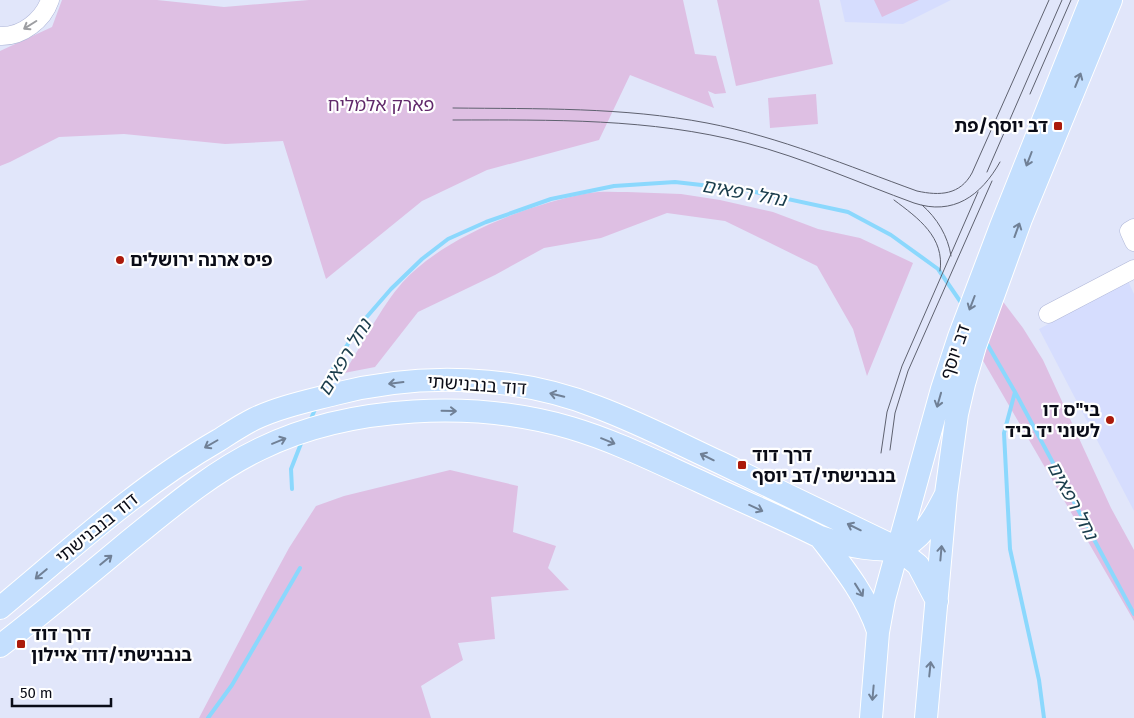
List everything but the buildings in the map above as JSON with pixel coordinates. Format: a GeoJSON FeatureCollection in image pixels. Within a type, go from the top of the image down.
{"type":"FeatureCollection","features":[{"type":"Feature","properties":{"kind":"main road","name":"דב יוסף"},"geometry":{"type":"LineString","coordinates":[[871,718],[878,632],[884,599],[942,388],[967,342],[1091,0]]}},
{"type":"Feature","properties":{"kind":"main road","name":"דב יוסף"},"geometry":{"type":"LineString","coordinates":[[993,272],[1030,196],[1111,0]]}},
{"type":"Feature","properties":{"kind":"main road","name":"דב יוסף"},"geometry":{"type":"LineString","coordinates":[[926,718],[946,494],[967,342]]}},
{"type":"Feature","properties":{"kind":"main road","name":"דוד בנבנישתי"},"geometry":{"type":"LineString","coordinates":[[0,608],[114,513],[167,472],[254,419],[294,405],[343,392],[404,382],[461,380],[522,386],[559,394],[640,424],[898,548],[918,565],[937,601]]}},
{"type":"Feature","properties":{"kind":"main road","name":"דוד בנבנישתי"},"geometry":{"type":"LineString","coordinates":[[0,646],[163,513],[235,463],[281,440],[331,424],[375,415],[427,411],[490,413],[570,428],[626,448],[820,537],[844,544],[864,547],[898,548]]}},
{"type":"Feature","properties":{"kind":"main road"},"geometry":{"type":"LineString","coordinates":[[898,548],[912,542],[922,532],[938,510],[946,494]]}},
{"type":"Feature","properties":{"kind":"main road"},"geometry":{"type":"LineString","coordinates":[[820,537],[860,591],[878,632]]}},
{"type":"Feature","properties":{"kind":"street"},"geometry":{"type":"LineString","coordinates":[[0,36],[14,34],[33,24],[42,17],[50,0]]}},
{"type":"Feature","properties":{"kind":"street"},"geometry":{"type":"LineString","coordinates":[[1134,228],[1129,231],[1134,242]]}},
{"type":"Feature","properties":{"kind":"street"},"geometry":{"type":"LineString","coordinates":[[1048,314],[1134,269]]}},
{"type":"Feature","properties":{"kind":"shaded area"},"geometry":{"type":"Polygon","coordinates":[[[840,0],[951,0],[903,24],[845,22],[840,0]]]}},
{"type":"Feature","properties":{"kind":"shaded area","name":"בי\"ס דו לשוני יד ביד"},"geometry":{"type":"Polygon","coordinates":[[[1128,281],[1134,294],[1134,511],[1039,329],[1128,281]]]}},
{"type":"Feature","properties":{"kind":"green space","name":"פארק אלמליח"},"geometry":{"type":"Polygon","coordinates":[[[62,0],[157,0],[224,7],[309,0],[683,0],[695,54],[716,56],[726,93],[715,94],[708,91],[714,108],[630,75],[599,140],[487,170],[422,201],[326,279],[283,141],[225,144],[124,134],[59,137],[0,166],[0,51],[52,27],[62,0]]]}},
{"type":"Feature","properties":{"kind":"green space"},"geometry":{"type":"Polygon","coordinates":[[[717,0],[819,0],[833,64],[736,86],[717,0]]]}},
{"type":"Feature","properties":{"kind":"green space"},"geometry":{"type":"Polygon","coordinates":[[[874,0],[919,0],[882,17],[874,0]]]}},
{"type":"Feature","properties":{"kind":"green space"},"geometry":{"type":"Polygon","coordinates":[[[816,94],[818,124],[770,128],[768,98],[816,94]]]}},
{"type":"Feature","properties":{"kind":"green space"},"geometry":{"type":"Polygon","coordinates":[[[589,193],[681,194],[720,200],[773,212],[818,229],[860,238],[913,263],[867,376],[853,329],[817,266],[725,221],[667,213],[601,238],[544,248],[495,275],[418,312],[375,367],[344,373],[394,293],[419,266],[440,251],[488,225],[540,205],[589,193]]]}},
{"type":"Feature","properties":{"kind":"green space"},"geometry":{"type":"Polygon","coordinates":[[[998,295],[1023,328],[1043,360],[1111,508],[1134,550],[1134,621],[978,352],[998,295]]]}},
{"type":"Feature","properties":{"kind":"green space"},"geometry":{"type":"Polygon","coordinates":[[[450,470],[518,486],[513,532],[556,546],[548,568],[569,590],[491,597],[495,639],[458,643],[463,660],[421,686],[431,718],[199,718],[289,548],[316,506],[344,496],[450,470]]]}},
{"type":"Feature","properties":{"kind":"waterway","name":"נחל רפאים"},"geometry":{"type":"LineString","coordinates":[[323,389],[358,327],[391,289],[422,259],[448,239],[486,222],[551,199],[614,186],[675,182],[746,190],[848,212],[891,235],[938,269],[962,304]]}},
{"type":"Feature","properties":{"kind":"waterway","name":"נחל רפאים"},"geometry":{"type":"LineString","coordinates":[[986,342],[1015,392],[1134,614]]}},
{"type":"Feature","properties":{"kind":"waterway"},"geometry":{"type":"LineString","coordinates":[[1015,392],[1004,433],[1010,549],[1039,680],[1044,718]]}},
{"type":"Feature","properties":{"kind":"waterway","name":"נחל רפאים"},"geometry":{"type":"LineString","coordinates":[[310,421],[316,407]]}},
{"type":"Feature","properties":{"kind":"waterway","name":"נחל רפאים"},"geometry":{"type":"LineString","coordinates":[[292,489],[291,469],[302,441]]}},
{"type":"Feature","properties":{"kind":"waterway","name":"נחל רפאים"},"geometry":{"type":"LineString","coordinates":[[208,718],[232,685],[300,568]]}},
{"type":"Feature","properties":{"kind":"tram line"},"geometry":{"type":"LineString","coordinates":[[453,108],[612,111],[707,123],[787,144],[917,191],[949,192],[962,186],[972,173],[1049,0]]}},
{"type":"Feature","properties":{"kind":"tram line"},"geometry":{"type":"LineString","coordinates":[[987,172],[1062,0]]}},
{"type":"Feature","properties":{"kind":"tram line"},"geometry":{"type":"LineString","coordinates":[[1030,94],[1071,0]]}},
{"type":"Feature","properties":{"kind":"tram line"},"geometry":{"type":"LineString","coordinates":[[453,120],[601,122],[674,129],[710,135],[768,149],[914,203],[941,207],[953,205],[975,193],[984,185],[1000,162]]}},
{"type":"Feature","properties":{"kind":"tram line"},"geometry":{"type":"LineString","coordinates":[[890,450],[895,413],[908,371],[992,181]]}},
{"type":"Feature","properties":{"kind":"tram line"},"geometry":{"type":"LineString","coordinates":[[881,453],[887,412],[902,366],[978,192]]}},
{"type":"Feature","properties":{"kind":"tram line"},"geometry":{"type":"LineString","coordinates":[[894,200],[920,221],[934,238],[938,248],[940,271]]}},
{"type":"Feature","properties":{"kind":"tram line"},"geometry":{"type":"LineString","coordinates":[[922,205],[941,228],[951,256]]}},
{"type":"Feature","properties":{"kind":"place","name":"דב יוסף/פת"},"geometry":{"type":"Point","coordinates":[1058,126]}},
{"type":"Feature","properties":{"kind":"place","name":"פיס ארנה ירושלים"},"geometry":{"type":"Point","coordinates":[120,260]}},
{"type":"Feature","properties":{"kind":"place","name":"בי\"ס דו לשוני יד ביד"},"geometry":{"type":"Point","coordinates":[1110,420]}},
{"type":"Feature","properties":{"kind":"place","name":"דרך דוד בנבנישתי/דב יוסף"},"geometry":{"type":"Point","coordinates":[742,465]}},
{"type":"Feature","properties":{"kind":"place","name":"דרך דוד בנבנישתי/דוד איילון"},"geometry":{"type":"Point","coordinates":[21,644]}}]}
